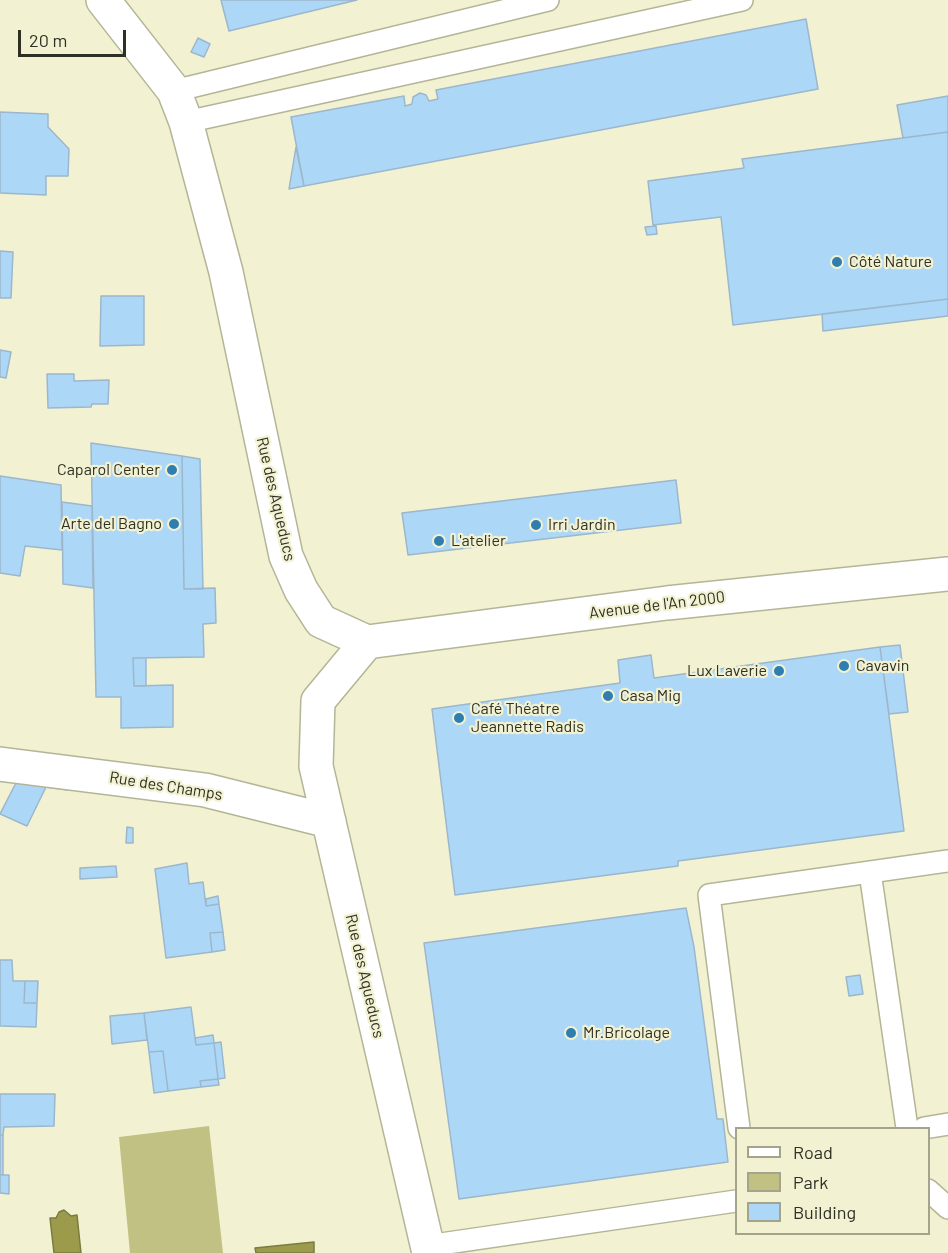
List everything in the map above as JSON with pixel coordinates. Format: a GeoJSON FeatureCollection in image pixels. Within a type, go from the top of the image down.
{"type":"FeatureCollection","features":[{"type":"Feature","properties":{"kind":"street","name":"Rue des Aqueducs"},"geometry":{"type":"LineString","coordinates":[[103,0],[174,91],[186,122],[226,272],[286,556],[301,590],[321,621],[367,642],[318,701],[316,766],[428,1249]]}},
{"type":"Feature","properties":{"kind":"street","name":"Avenue de l'An 2000"},"geometry":{"type":"LineString","coordinates":[[367,642],[679,602],[948,574]]}},
{"type":"Feature","properties":{"kind":"street","name":"Rue des Champs"},"geometry":{"type":"LineString","coordinates":[[0,764],[205,790],[329,821]]}},
{"type":"Feature","properties":{"kind":"lane"},"geometry":{"type":"LineString","coordinates":[[174,91],[548,0]]}},
{"type":"Feature","properties":{"kind":"lane"},"geometry":{"type":"LineString","coordinates":[[186,122],[742,0]]}},
{"type":"Feature","properties":{"kind":"lane"},"geometry":{"type":"LineString","coordinates":[[739,1127],[709,896],[948,861]]}},
{"type":"Feature","properties":{"kind":"lane"},"geometry":{"type":"LineString","coordinates":[[870,872],[907,1127]]}},
{"type":"Feature","properties":{"kind":"lane"},"geometry":{"type":"LineString","coordinates":[[930,1127],[948,1124]]}},
{"type":"Feature","properties":{"kind":"lane"},"geometry":{"type":"LineString","coordinates":[[930,1192],[948,1208]]}},
{"type":"Feature","properties":{"kind":"lane"},"geometry":{"type":"LineString","coordinates":[[428,1249],[735,1201]]}},
{"type":"Feature","properties":{"kind":"green space"},"geometry":{"type":"Polygon","coordinates":[[[209,1126],[223,1253],[130,1253],[119,1137],[209,1126]]]}},
{"type":"Feature","properties":{"kind":"shaded area"},"geometry":{"type":"Polygon","coordinates":[[[64,1210],[71,1216],[77,1215],[81,1253],[54,1253],[50,1218],[56,1218],[59,1212],[64,1210]]]}},
{"type":"Feature","properties":{"kind":"shaded area"},"geometry":{"type":"Polygon","coordinates":[[[314,1242],[314,1253],[256,1253],[255,1248],[314,1242]]]}},
{"type":"Feature","properties":{"kind":"building"},"geometry":{"type":"Polygon","coordinates":[[[221,0],[357,0],[229,31],[221,0]]]}},
{"type":"Feature","properties":{"kind":"building"},"geometry":{"type":"Polygon","coordinates":[[[806,19],[818,89],[304,186],[291,117],[404,96],[405,106],[412,104],[413,97],[420,93],[426,95],[429,101],[438,99],[436,90],[806,19]]]}},
{"type":"Feature","properties":{"kind":"building"},"geometry":{"type":"Polygon","coordinates":[[[198,38],[210,44],[204,57],[191,52],[198,38]]]}},
{"type":"Feature","properties":{"kind":"building"},"geometry":{"type":"Polygon","coordinates":[[[948,96],[948,132],[903,138],[897,105],[948,96]]]}},
{"type":"Feature","properties":{"kind":"building"},"geometry":{"type":"Polygon","coordinates":[[[0,112],[48,114],[48,127],[69,149],[68,176],[46,176],[46,195],[0,193],[0,112]]]}},
{"type":"Feature","properties":{"kind":"building","name":"Côté Nature"},"geometry":{"type":"Polygon","coordinates":[[[948,132],[948,299],[733,325],[721,217],[653,225],[648,181],[744,168],[742,159],[948,132]]]}},
{"type":"Feature","properties":{"kind":"building"},"geometry":{"type":"Polygon","coordinates":[[[296,147],[304,186],[289,189],[296,147]]]}},
{"type":"Feature","properties":{"kind":"building"},"geometry":{"type":"Polygon","coordinates":[[[656,226],[657,234],[647,235],[645,227],[656,226]]]}},
{"type":"Feature","properties":{"kind":"building"},"geometry":{"type":"Polygon","coordinates":[[[0,251],[13,252],[11,298],[0,298],[0,251]]]}},
{"type":"Feature","properties":{"kind":"building"},"geometry":{"type":"Polygon","coordinates":[[[101,296],[144,296],[144,345],[100,346],[101,296]]]}},
{"type":"Feature","properties":{"kind":"building"},"geometry":{"type":"Polygon","coordinates":[[[948,299],[948,316],[823,331],[822,314],[948,299]]]}},
{"type":"Feature","properties":{"kind":"building"},"geometry":{"type":"Polygon","coordinates":[[[0,350],[11,352],[6,378],[0,377],[0,350]]]}},
{"type":"Feature","properties":{"kind":"building"},"geometry":{"type":"Polygon","coordinates":[[[47,374],[74,374],[74,381],[109,380],[108,404],[92,404],[91,407],[48,408],[47,374]]]}},
{"type":"Feature","properties":{"kind":"building"},"geometry":{"type":"Polygon","coordinates":[[[91,443],[182,456],[184,589],[215,588],[216,623],[203,624],[204,657],[133,658],[134,686],[173,685],[173,727],[121,728],[121,697],[96,697],[91,443]]]}},
{"type":"Feature","properties":{"kind":"building"},"geometry":{"type":"Polygon","coordinates":[[[182,456],[200,459],[203,589],[184,589],[182,456]]]}},
{"type":"Feature","properties":{"kind":"building"},"geometry":{"type":"Polygon","coordinates":[[[0,476],[61,485],[62,550],[25,546],[20,576],[0,573],[0,476]]]}},
{"type":"Feature","properties":{"kind":"building"},"geometry":{"type":"Polygon","coordinates":[[[676,480],[681,523],[408,555],[402,513],[676,480]]]}},
{"type":"Feature","properties":{"kind":"building"},"geometry":{"type":"Polygon","coordinates":[[[62,502],[92,506],[93,588],[63,584],[62,502]]]}},
{"type":"Feature","properties":{"kind":"building"},"geometry":{"type":"Polygon","coordinates":[[[900,645],[908,712],[889,714],[880,647],[900,645]]]}},
{"type":"Feature","properties":{"kind":"building"},"geometry":{"type":"Polygon","coordinates":[[[880,647],[904,831],[678,861],[678,866],[455,895],[432,709],[620,683],[618,660],[651,655],[654,678],[880,647]]]}},
{"type":"Feature","properties":{"kind":"building"},"geometry":{"type":"Polygon","coordinates":[[[133,658],[146,658],[146,686],[134,686],[133,658]]]}},
{"type":"Feature","properties":{"kind":"building"},"geometry":{"type":"Polygon","coordinates":[[[17,781],[71,784],[68,790],[46,787],[27,826],[0,814],[17,781]]]}},
{"type":"Feature","properties":{"kind":"building"},"geometry":{"type":"Polygon","coordinates":[[[127,827],[133,828],[133,843],[126,843],[127,827]]]}},
{"type":"Feature","properties":{"kind":"building"},"geometry":{"type":"Polygon","coordinates":[[[187,863],[189,884],[203,882],[206,906],[219,904],[223,932],[210,933],[212,952],[166,958],[155,869],[187,863]]]}},
{"type":"Feature","properties":{"kind":"building"},"geometry":{"type":"Polygon","coordinates":[[[116,866],[117,877],[80,879],[80,868],[116,866]]]}},
{"type":"Feature","properties":{"kind":"building"},"geometry":{"type":"Polygon","coordinates":[[[218,896],[219,904],[206,906],[206,899],[218,896]]]}},
{"type":"Feature","properties":{"kind":"building","name":"Mr.Bricolage"},"geometry":{"type":"Polygon","coordinates":[[[686,908],[694,947],[717,1119],[723,1119],[728,1162],[459,1199],[424,943],[686,908]]]}},
{"type":"Feature","properties":{"kind":"building"},"geometry":{"type":"Polygon","coordinates":[[[223,932],[225,950],[212,952],[210,933],[223,932]]]}},
{"type":"Feature","properties":{"kind":"building"},"geometry":{"type":"Polygon","coordinates":[[[0,960],[12,960],[13,981],[25,981],[24,1003],[37,1003],[36,1027],[0,1026],[0,960]]]}},
{"type":"Feature","properties":{"kind":"building"},"geometry":{"type":"Polygon","coordinates":[[[860,975],[863,994],[849,996],[846,977],[860,975]]]}},
{"type":"Feature","properties":{"kind":"building"},"geometry":{"type":"Polygon","coordinates":[[[25,981],[38,981],[37,1003],[24,1003],[25,981]]]}},
{"type":"Feature","properties":{"kind":"building"},"geometry":{"type":"Polygon","coordinates":[[[191,1007],[196,1045],[214,1043],[218,1079],[200,1081],[201,1087],[168,1091],[163,1051],[149,1052],[144,1013],[191,1007]]]}},
{"type":"Feature","properties":{"kind":"building"},"geometry":{"type":"Polygon","coordinates":[[[144,1013],[147,1040],[112,1044],[110,1016],[144,1013]]]}},
{"type":"Feature","properties":{"kind":"building"},"geometry":{"type":"Polygon","coordinates":[[[213,1035],[214,1043],[196,1045],[195,1038],[213,1035]]]}},
{"type":"Feature","properties":{"kind":"building"},"geometry":{"type":"Polygon","coordinates":[[[221,1042],[225,1078],[218,1079],[214,1043],[221,1042]]]}},
{"type":"Feature","properties":{"kind":"building"},"geometry":{"type":"Polygon","coordinates":[[[163,1051],[168,1091],[154,1093],[149,1052],[163,1051]]]}},
{"type":"Feature","properties":{"kind":"building"},"geometry":{"type":"Polygon","coordinates":[[[218,1079],[219,1085],[201,1087],[200,1081],[218,1079]]]}},
{"type":"Feature","properties":{"kind":"building"},"geometry":{"type":"Polygon","coordinates":[[[0,1094],[55,1094],[54,1126],[4,1127],[3,1135],[0,1135],[0,1094]]]}},
{"type":"Feature","properties":{"kind":"building"},"geometry":{"type":"Polygon","coordinates":[[[0,1135],[3,1135],[3,1175],[0,1175],[0,1135]]]}},
{"type":"Feature","properties":{"kind":"building"},"geometry":{"type":"Polygon","coordinates":[[[0,1175],[9,1175],[9,1194],[0,1193],[0,1175]]]}},
{"type":"Feature","properties":{"kind":"place","name":"Côté Nature"},"geometry":{"type":"Point","coordinates":[837,262]}},
{"type":"Feature","properties":{"kind":"place","name":"Caparol Center"},"geometry":{"type":"Point","coordinates":[172,470]}},
{"type":"Feature","properties":{"kind":"place","name":"Arte del Bagno"},"geometry":{"type":"Point","coordinates":[174,524]}},
{"type":"Feature","properties":{"kind":"place","name":"Irri Jardin"},"geometry":{"type":"Point","coordinates":[536,525]}},
{"type":"Feature","properties":{"kind":"place","name":"L'atelier"},"geometry":{"type":"Point","coordinates":[439,541]}},
{"type":"Feature","properties":{"kind":"place","name":"Cavavin"},"geometry":{"type":"Point","coordinates":[844,666]}},
{"type":"Feature","properties":{"kind":"place","name":"Lux Laverie"},"geometry":{"type":"Point","coordinates":[779,671]}},
{"type":"Feature","properties":{"kind":"place","name":"Casa Mig"},"geometry":{"type":"Point","coordinates":[608,696]}},
{"type":"Feature","properties":{"kind":"place","name":"Café Théatre Jeannette Radis"},"geometry":{"type":"Point","coordinates":[459,718]}},
{"type":"Feature","properties":{"kind":"place","name":"Mr.Bricolage"},"geometry":{"type":"Point","coordinates":[571,1033]}}]}
